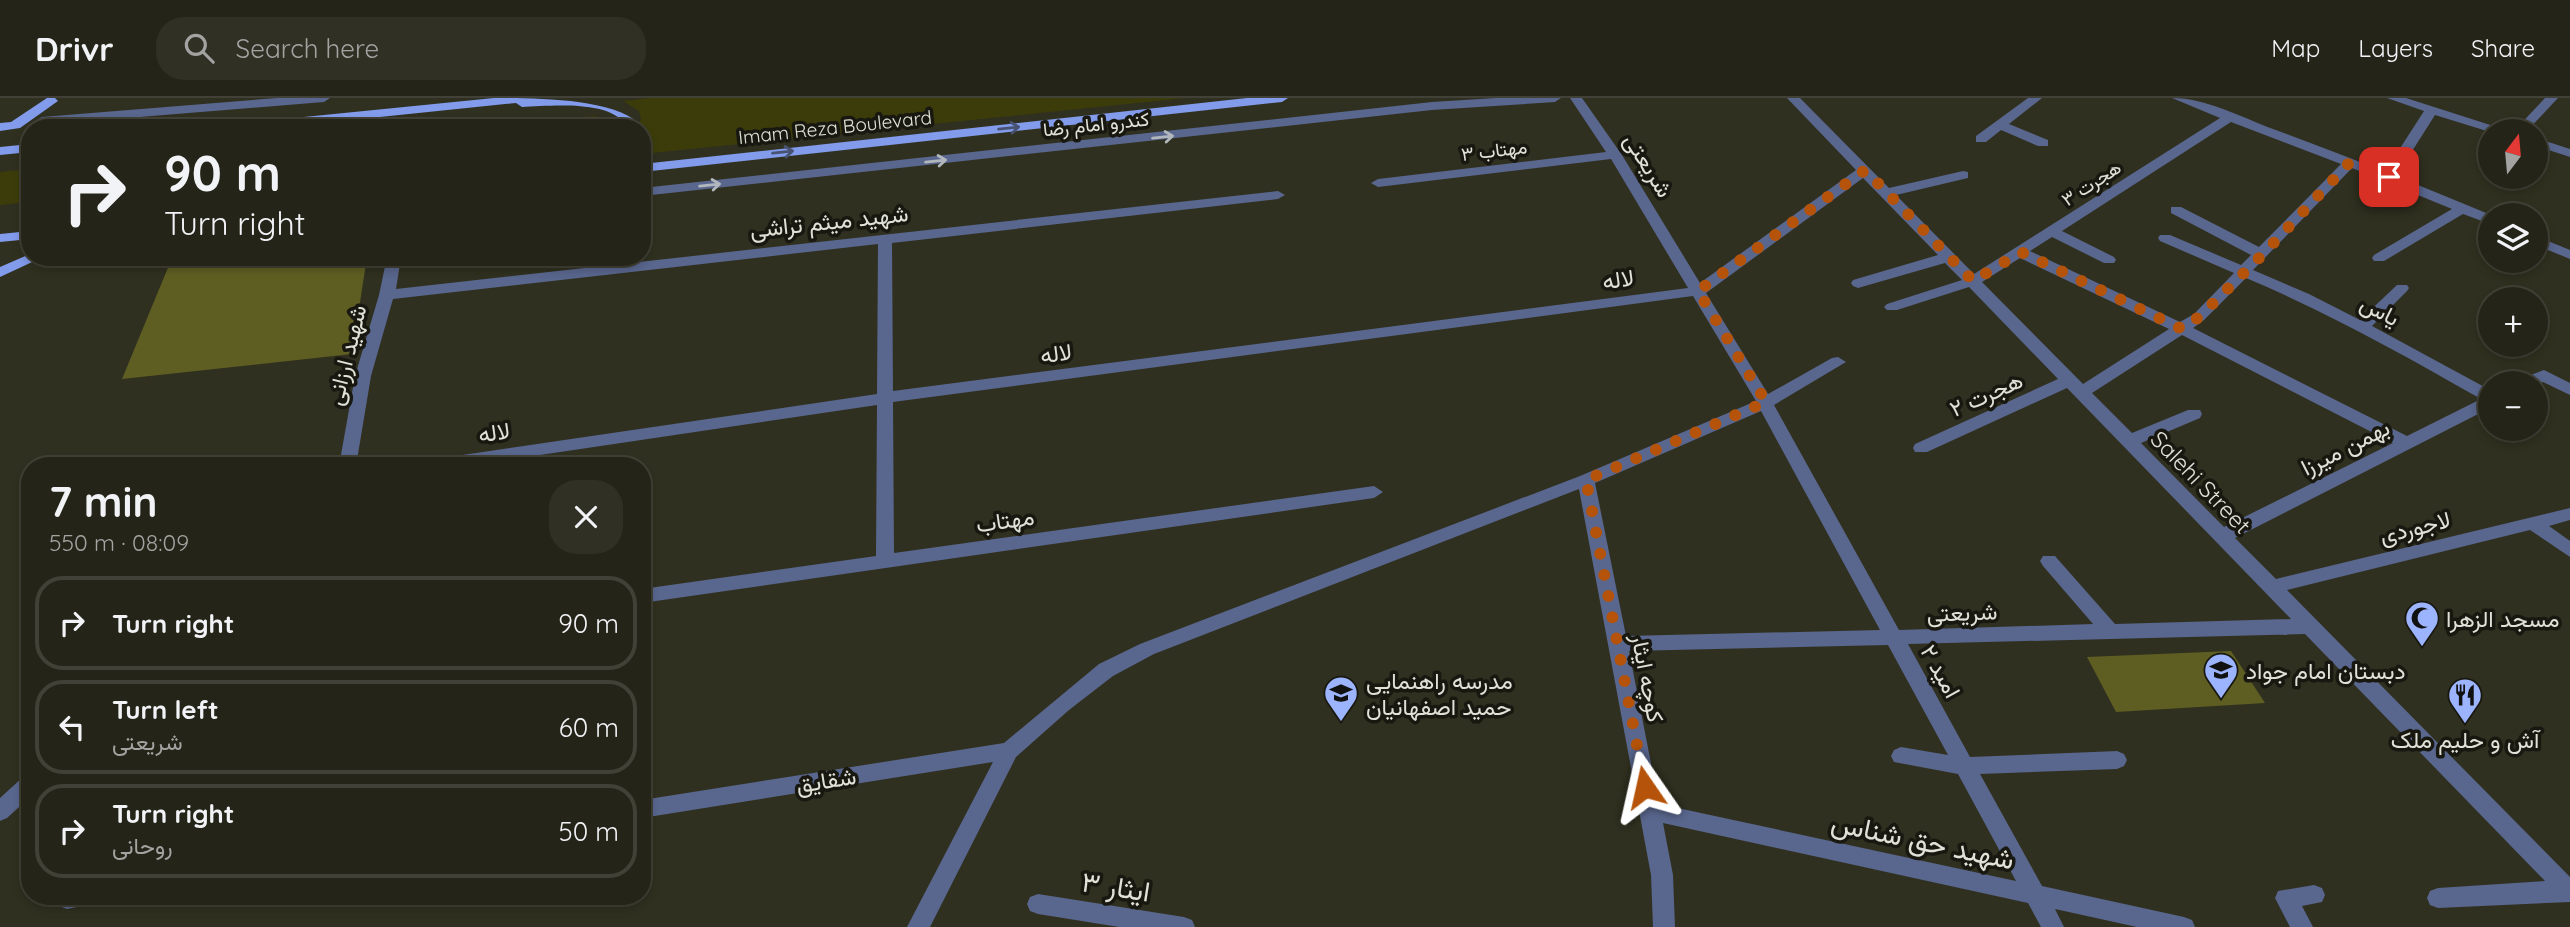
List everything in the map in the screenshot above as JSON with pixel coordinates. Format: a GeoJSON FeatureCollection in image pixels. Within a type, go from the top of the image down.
{"type":"FeatureCollection","features":[{"type":"Feature","properties":{"kind":"main road"},"geometry":{"type":"LineString","coordinates":[[318,119],[532,98]]}},
{"type":"Feature","properties":{"kind":"main road","name":"Imam Reza Boulevard"},"geometry":{"type":"LineString","coordinates":[[651,167],[1282,98]]}},
{"type":"Feature","properties":{"kind":"main road"},"geometry":{"type":"LineString","coordinates":[[43,119],[53,99]]}},
{"type":"Feature","properties":{"kind":"main road"},"geometry":{"type":"LineString","coordinates":[[24,119],[53,99]]}},
{"type":"Feature","properties":{"kind":"main road"},"geometry":{"type":"LineString","coordinates":[[459,105],[598,103],[625,112],[629,119]]}},
{"type":"Feature","properties":{"kind":"main road"},"geometry":{"type":"LineString","coordinates":[[0,127],[15,125],[21,121]]}},
{"type":"Feature","properties":{"kind":"main road"},"geometry":{"type":"LineString","coordinates":[[0,151],[21,148]]}},
{"type":"Feature","properties":{"kind":"main road"},"geometry":{"type":"LineString","coordinates":[[0,238],[21,235]]}},
{"type":"Feature","properties":{"kind":"main road"},"geometry":{"type":"LineString","coordinates":[[0,272],[21,263]]}},
{"type":"Feature","properties":{"kind":"street"},"geometry":{"type":"LineString","coordinates":[[96,119],[324,98]]}},
{"type":"Feature","properties":{"kind":"street","name":"کندرو امام رضا"},"geometry":{"type":"LineString","coordinates":[[651,191],[1429,102],[1555,98]]}},
{"type":"Feature","properties":{"kind":"street","name":"شریعتی"},"geometry":{"type":"LineString","coordinates":[[1576,98],[1615,155],[1766,402]]}},
{"type":"Feature","properties":{"kind":"street"},"geometry":{"type":"LineString","coordinates":[[1981,139],[2036,98]]}},
{"type":"Feature","properties":{"kind":"street"},"geometry":{"type":"LineString","coordinates":[[2178,98],[2200,101],[2230,117],[2350,162],[2478,215]]}},
{"type":"Feature","properties":{"kind":"street"},"geometry":{"type":"LineString","coordinates":[[2393,98],[2478,124]]}},
{"type":"Feature","properties":{"kind":"street"},"geometry":{"type":"LineString","coordinates":[[2532,119],[2552,98]]}},
{"type":"Feature","properties":{"kind":"street","name":"Salehi Street"},"geometry":{"type":"LineString","coordinates":[[1796,100],[2569,891]]}},
{"type":"Feature","properties":{"kind":"street"},"geometry":{"type":"LineString","coordinates":[[269,119],[274,103]]}},
{"type":"Feature","properties":{"kind":"street"},"geometry":{"type":"LineString","coordinates":[[2404,153],[2431,110]]}},
{"type":"Feature","properties":{"kind":"street","name":"هجرت ۳"},"geometry":{"type":"LineString","coordinates":[[1892,307],[1973,281],[2230,117]]}},
{"type":"Feature","properties":{"kind":"street"},"geometry":{"type":"LineString","coordinates":[[2000,125],[2043,143]]}},
{"type":"Feature","properties":{"kind":"street"},"geometry":{"type":"LineString","coordinates":[[2548,146],[2570,153]]}},
{"type":"Feature","properties":{"kind":"street","name":"مهتاب ۳"},"geometry":{"type":"LineString","coordinates":[[1378,183],[1615,155]]}},
{"type":"Feature","properties":{"kind":"street","name":"هجرت ۲"},"geometry":{"type":"LineString","coordinates":[[1921,448],[2076,386],[2182,329],[2199,317],[2245,272],[2350,162]]}},
{"type":"Feature","properties":{"kind":"street"},"geometry":{"type":"LineString","coordinates":[[1698,291],[1865,170]]}},
{"type":"Feature","properties":{"kind":"street"},"geometry":{"type":"LineString","coordinates":[[1887,193],[1963,175]]}},
{"type":"Feature","properties":{"kind":"street","name":"شهید میثم تراشی"},"geometry":{"type":"LineString","coordinates":[[651,264],[1278,195]]}},
{"type":"Feature","properties":{"kind":"street"},"geometry":{"type":"LineString","coordinates":[[2379,258],[2463,208]]}},
{"type":"Feature","properties":{"kind":"street"},"geometry":{"type":"LineString","coordinates":[[2176,210],[2262,255]]}},
{"type":"Feature","properties":{"kind":"street"},"geometry":{"type":"LineString","coordinates":[[2051,231],[2109,260]]}},
{"type":"Feature","properties":{"kind":"street"},"geometry":{"type":"LineString","coordinates":[[884,237],[885,562]]}},
{"type":"Feature","properties":{"kind":"street","name":"یاس"},"geometry":{"type":"LineString","coordinates":[[2165,238],[2363,326],[2478,392]]}},
{"type":"Feature","properties":{"kind":"street"},"geometry":{"type":"LineString","coordinates":[[2548,245],[2570,255]]}},
{"type":"Feature","properties":{"kind":"street"},"geometry":{"type":"LineString","coordinates":[[2021,252],[2182,329],[2405,442]]}},
{"type":"Feature","properties":{"kind":"street"},"geometry":{"type":"LineString","coordinates":[[1858,283],[1949,257]]}},
{"type":"Feature","properties":{"kind":"street","name":"شهید ارزانی"},"geometry":{"type":"LineString","coordinates":[[349,457],[363,376],[387,295],[392,266]]}},
{"type":"Feature","properties":{"kind":"street","name":"شهید میثم تراشی"},"geometry":{"type":"LineString","coordinates":[[387,295],[636,266]]}},
{"type":"Feature","properties":{"kind":"street"},"geometry":{"type":"LineString","coordinates":[[2363,326],[2402,288]]}},
{"type":"Feature","properties":{"kind":"street","name":"لاله"},"geometry":{"type":"LineString","coordinates":[[482,457],[885,398],[1698,291]]}},
{"type":"Feature","properties":{"kind":"street"},"geometry":{"type":"LineString","coordinates":[[918,927],[1009,751],[1062,704],[1106,670],[1147,649],[1586,480],[1766,402],[1838,362]]}},
{"type":"Feature","properties":{"kind":"street"},"geometry":{"type":"LineString","coordinates":[[2548,377],[2570,390]]}},
{"type":"Feature","properties":{"kind":"street","name":"امید ۲"},"geometry":{"type":"LineString","coordinates":[[1766,402],[2053,927]]}},
{"type":"Feature","properties":{"kind":"street","name":"بهمن میرزا"},"geometry":{"type":"LineString","coordinates":[[2223,537],[2478,405]]}},
{"type":"Feature","properties":{"kind":"street"},"geometry":{"type":"LineString","coordinates":[[2129,441],[2194,414]]}},
{"type":"Feature","properties":{"kind":"street","name":"کوچه ایثار"},"geometry":{"type":"LineString","coordinates":[[1586,480],[1662,875],[1664,927]]}},
{"type":"Feature","properties":{"kind":"street","name":"مهتاب"},"geometry":{"type":"LineString","coordinates":[[651,595],[1374,492]]}},
{"type":"Feature","properties":{"kind":"street","name":"لاجوردی"},"geometry":{"type":"LineString","coordinates":[[2272,587],[2570,514]]}},
{"type":"Feature","properties":{"kind":"street"},"geometry":{"type":"LineString","coordinates":[[2532,523],[2570,550]]}},
{"type":"Feature","properties":{"kind":"street"},"geometry":{"type":"LineString","coordinates":[[2049,561],[2109,630]]}},
{"type":"Feature","properties":{"kind":"street","name":"شریعتی"},"geometry":{"type":"LineString","coordinates":[[1617,644],[1896,639],[2109,630],[2310,626]]}},
{"type":"Feature","properties":{"kind":"street","name":"شقایق"},"geometry":{"type":"LineString","coordinates":[[651,807],[1009,751]]}},
{"type":"Feature","properties":{"kind":"street"},"geometry":{"type":"LineString","coordinates":[[1901,756],[1965,766],[2117,760]]}},
{"type":"Feature","properties":{"kind":"street"},"geometry":{"type":"LineString","coordinates":[[0,812],[21,792]]}},
{"type":"Feature","properties":{"kind":"street","name":"شهید حق شناس"},"geometry":{"type":"LineString","coordinates":[[1649,811],[2184,927]]}},
{"type":"Feature","properties":{"kind":"street"},"geometry":{"type":"LineString","coordinates":[[2438,898],[2569,891]]}},
{"type":"Feature","properties":{"kind":"street"},"geometry":{"type":"LineString","coordinates":[[2302,927],[2286,898],[2315,895]]}},
{"type":"Feature","properties":{"kind":"street","name":"ایثار ۳"},"geometry":{"type":"LineString","coordinates":[[1038,904],[1184,927]]}},
{"type":"Feature","properties":{"kind":"shaded area"},"geometry":{"type":"Polygon","coordinates":[[[649,98],[1185,98],[651,153],[651,119],[641,119],[639,111],[623,101],[649,98]]]}},
{"type":"Feature","properties":{"kind":"shaded area"},"geometry":{"type":"Polygon","coordinates":[[[596,116],[601,119],[562,119],[596,116]]]}},
{"type":"Feature","properties":{"kind":"shaded area"},"geometry":{"type":"Polygon","coordinates":[[[21,170],[21,203],[0,205],[0,172],[21,170]]]}},
{"type":"Feature","properties":{"kind":"building"},"geometry":{"type":"Polygon","coordinates":[[[169,266],[366,266],[352,354],[122,379],[169,266]]]}},
{"type":"Feature","properties":{"kind":"building"},"geometry":{"type":"Polygon","coordinates":[[[2231,651],[2265,703],[2116,712],[2087,657],[2231,651]]]}},
{"type":"Feature","properties":{"kind":"place","name":"مسجد الزهرا"},"geometry":{"type":"Point","coordinates":[2422,648]}},
{"type":"Feature","properties":{"kind":"place","name":"دبستان امام جواد"},"geometry":{"type":"Point","coordinates":[2221,700]}},
{"type":"Feature","properties":{"kind":"place","name":"مدرسه راهنمایی حمید اصفهانیان"},"geometry":{"type":"Point","coordinates":[1341,723]}},
{"type":"Feature","properties":{"kind":"place","name":"آش و حلیم ملک"},"geometry":{"type":"Point","coordinates":[2465,725]}},
{"type":"Feature","properties":{"kind":"route"},"geometry":{"type":"LineString","coordinates":[[1645,787],[1586,480],[1766,402],[1698,291],[1865,170],[1973,281],[2021,252],[2182,329],[2199,317],[2262,255],[2350,162],[2389,177]]}}]}
